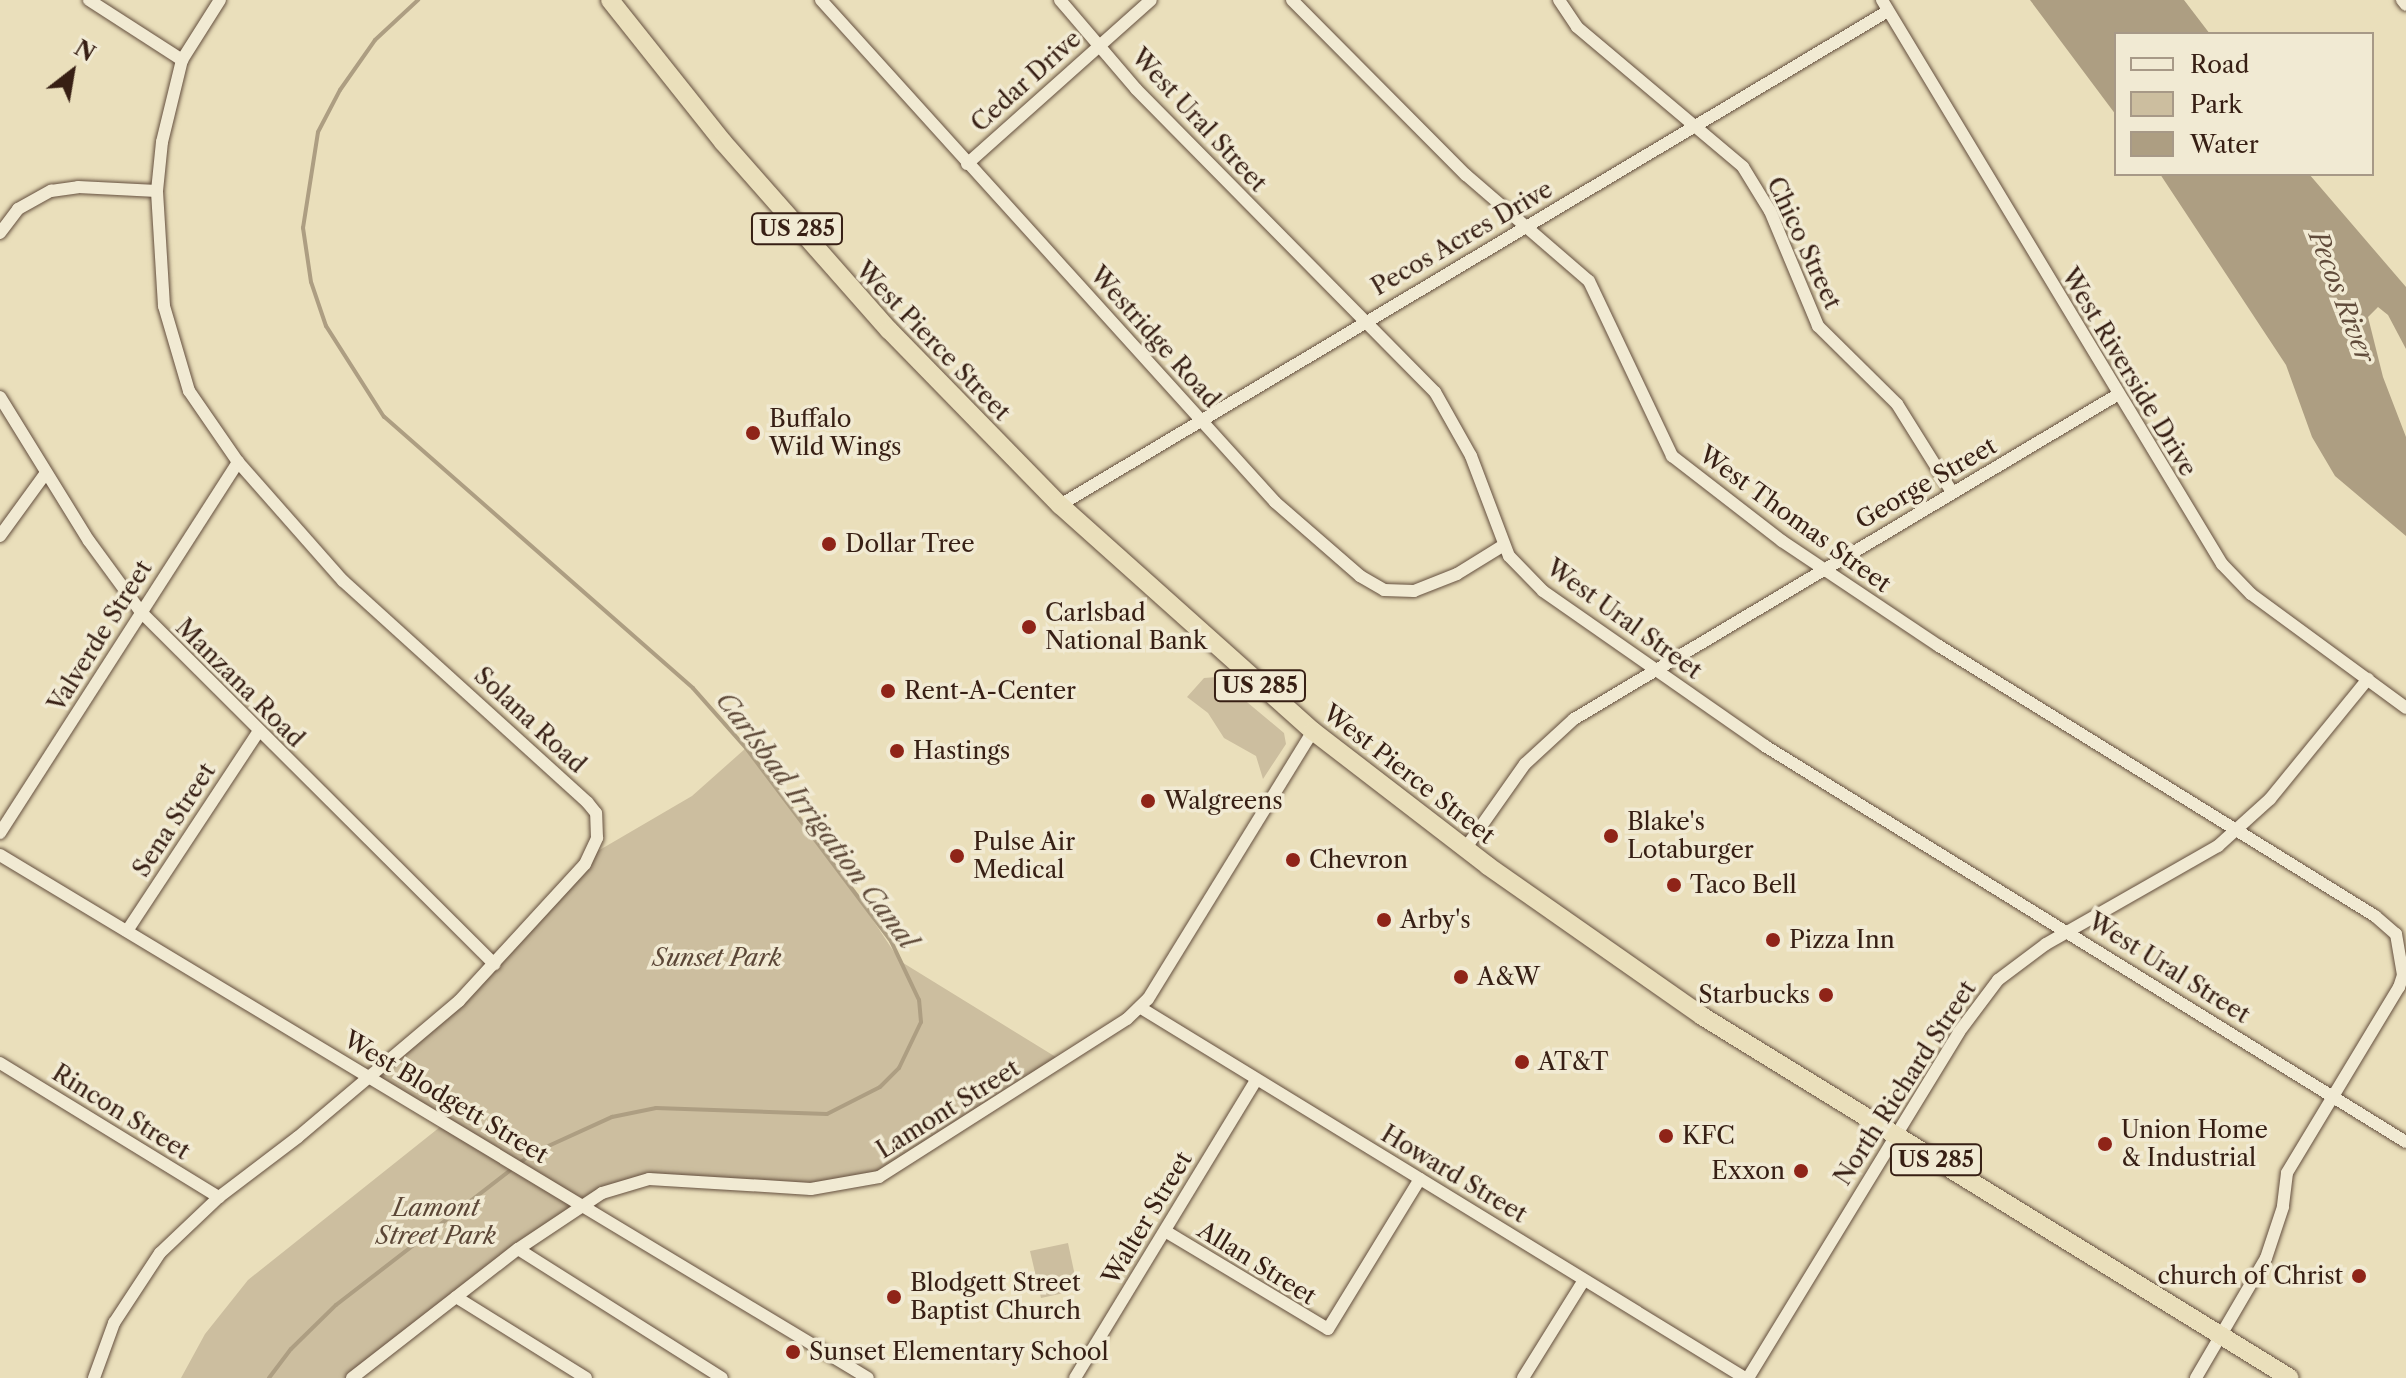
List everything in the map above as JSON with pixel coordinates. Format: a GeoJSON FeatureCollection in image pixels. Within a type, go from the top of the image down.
{"type":"FeatureCollection","features":[{"type":"Feature","properties":{"kind":"highway","name":"West Pierce Street"},"geometry":{"type":"LineString","coordinates":[[610,0],[828,265],[1060,505],[1313,731],[1465,849],[1702,1016],[2290,1378]]}},
{"type":"Feature","properties":{"kind":"street"},"geometry":{"type":"LineString","coordinates":[[89,0],[182,60]]}},
{"type":"Feature","properties":{"kind":"street","name":"Solana Road"},"geometry":{"type":"LineString","coordinates":[[94,1378],[114,1323],[145,1271],[219,1197],[443,1015],[494,964],[591,855],[596,813],[343,581],[238,462],[197,407],[175,356],[160,269],[157,191],[162,142],[182,60],[220,0]]}},
{"type":"Feature","properties":{"kind":"street","name":"Westridge Road"},"geometry":{"type":"LineString","coordinates":[[821,0],[1275,502],[1350,568],[1384,590],[1406,592],[1436,584],[1504,545]]}},
{"type":"Feature","properties":{"kind":"street","name":"West Ural Street"},"geometry":{"type":"LineString","coordinates":[[1060,0],[1099,45],[1446,407],[1471,456],[1504,545],[1517,567],[1543,591],[1765,746],[2406,1142]]}},
{"type":"Feature","properties":{"kind":"street","name":"Cedar Drive"},"geometry":{"type":"LineString","coordinates":[[967,164],[1151,0]]}},
{"type":"Feature","properties":{"kind":"street","name":"West Thomas Street"},"geometry":{"type":"LineString","coordinates":[[1292,0],[1432,143],[1598,292],[1672,456],[1823,569],[2235,831],[2366,910],[2396,934],[2403,975],[2287,1173],[2283,1207],[2266,1258],[2196,1378]]}},
{"type":"Feature","properties":{"kind":"street","name":"Chico Street"},"geometry":{"type":"LineString","coordinates":[[1559,0],[1577,27],[1695,126],[1750,177],[1770,211],[1818,326],[1897,404],[1952,492]]}},
{"type":"Feature","properties":{"kind":"street"},"geometry":{"type":"LineString","coordinates":[[2402,0],[2406,5]]}},
{"type":"Feature","properties":{"kind":"street","name":"Pecos Acres Drive"},"geometry":{"type":"LineString","coordinates":[[1060,505],[1199,419],[1695,126],[1885,6]]}},
{"type":"Feature","properties":{"kind":"street","name":"West Riverside Drive"},"geometry":{"type":"LineString","coordinates":[[1885,6],[2201,533],[2237,582],[2406,708]]}},
{"type":"Feature","properties":{"kind":"street"},"geometry":{"type":"LineString","coordinates":[[0,233],[18,209],[51,191],[78,187],[157,191]]}},
{"type":"Feature","properties":{"kind":"street","name":"George Street"},"geometry":{"type":"LineString","coordinates":[[1465,849],[1549,737],[1823,569],[2117,395]]}},
{"type":"Feature","properties":{"kind":"street","name":"Manzana Road"},"geometry":{"type":"LineString","coordinates":[[0,397],[45,474],[141,612],[494,964]]}},
{"type":"Feature","properties":{"kind":"street","name":"Valverde Street"},"geometry":{"type":"LineString","coordinates":[[0,833],[238,462]]}},
{"type":"Feature","properties":{"kind":"street"},"geometry":{"type":"LineString","coordinates":[[0,536],[45,474]]}},
{"type":"Feature","properties":{"kind":"street","name":"North Richard Street"},"geometry":{"type":"LineString","coordinates":[[1747,1378],[1896,1135],[1992,986],[2069,932],[2218,846],[2270,799],[2368,679]]}},
{"type":"Feature","properties":{"kind":"street","name":"Lamont Street"},"geometry":{"type":"LineString","coordinates":[[352,1378],[518,1249],[583,1203],[617,1186],[649,1179],[811,1189],[879,1177],[1141,1008],[1313,731]]}},
{"type":"Feature","properties":{"kind":"street","name":"Sena Street"},"geometry":{"type":"LineString","coordinates":[[127,931],[258,732]]}},
{"type":"Feature","properties":{"kind":"street","name":"West Blodgett Street"},"geometry":{"type":"LineString","coordinates":[[0,855],[526,1172],[583,1203],[868,1378]]}},
{"type":"Feature","properties":{"kind":"street","name":"Howard Street"},"geometry":{"type":"LineString","coordinates":[[1141,1008],[1747,1378]]}},
{"type":"Feature","properties":{"kind":"street","name":"Rincon Street"},"geometry":{"type":"LineString","coordinates":[[0,1063],[219,1197]]}},
{"type":"Feature","properties":{"kind":"street","name":"Walter Street"},"geometry":{"type":"LineString","coordinates":[[1075,1378],[1256,1080]]}},
{"type":"Feature","properties":{"kind":"street","name":"Allan Street"},"geometry":{"type":"LineString","coordinates":[[1165,1231],[1328,1329],[1420,1179]]}},
{"type":"Feature","properties":{"kind":"street"},"geometry":{"type":"LineString","coordinates":[[518,1249],[722,1378]]}},
{"type":"Feature","properties":{"kind":"street"},"geometry":{"type":"LineString","coordinates":[[1523,1378],[1584,1280]]}},
{"type":"Feature","properties":{"kind":"street"},"geometry":{"type":"LineString","coordinates":[[456,1297],[586,1378]]}},
{"type":"Feature","properties":{"kind":"green space"},"geometry":{"type":"Polygon","coordinates":[[[1217,677],[1284,733],[1286,744],[1263,779],[1256,756],[1224,738],[1208,713],[1187,697],[1204,678],[1217,677]]]}},
{"type":"Feature","properties":{"kind":"green space"},"geometry":{"type":"Polygon","coordinates":[[[746,748],[822,843],[900,961],[1064,1062],[900,1166],[839,1188],[674,1179],[602,1193],[352,1378],[181,1378],[205,1334],[248,1280],[445,1123],[368,1075],[443,1015],[591,855],[692,796],[746,748]]]}},
{"type":"Feature","properties":{"kind":"green space"},"geometry":{"type":"Polygon","coordinates":[[[1068,1243],[1078,1290],[1041,1298],[1030,1251],[1068,1243]]]}},
{"type":"Feature","properties":{"kind":"water"},"geometry":{"type":"Polygon","coordinates":[[[2030,0],[2184,0],[2208,32],[2114,32],[2114,112],[2030,0]]]}},
{"type":"Feature","properties":{"kind":"water","name":"Pecos River"},"geometry":{"type":"Polygon","coordinates":[[[2161,176],[2311,176],[2406,287],[2406,349],[2388,315],[2378,307],[2368,317],[2383,377],[2406,437],[2406,536],[2335,476],[2312,437],[2286,365],[2161,176]]]}},
{"type":"Feature","properties":{"kind":"waterway","name":"Carlsbad Irrigation Canal"},"geometry":{"type":"LineString","coordinates":[[269,1378],[291,1349],[336,1305],[533,1153],[612,1117],[656,1108],[827,1114],[880,1087],[899,1068],[921,1022],[919,1000],[891,941],[746,748],[693,688],[384,417],[326,326],[311,282],[303,228],[318,132],[340,90],[375,40],[418,0]]}},
{"type":"Feature","properties":{"kind":"place","name":"Buffalo Wild Wings"},"geometry":{"type":"Point","coordinates":[753,433]}},
{"type":"Feature","properties":{"kind":"place","name":"Dollar Tree"},"geometry":{"type":"Point","coordinates":[829,544]}},
{"type":"Feature","properties":{"kind":"place","name":"Carlsbad National Bank"},"geometry":{"type":"Point","coordinates":[1029,627]}},
{"type":"Feature","properties":{"kind":"place","name":"Rent-A-Center"},"geometry":{"type":"Point","coordinates":[888,691]}},
{"type":"Feature","properties":{"kind":"place","name":"Hastings"},"geometry":{"type":"Point","coordinates":[897,751]}},
{"type":"Feature","properties":{"kind":"place","name":"Walgreens"},"geometry":{"type":"Point","coordinates":[1148,801]}},
{"type":"Feature","properties":{"kind":"place","name":"Blake's Lotaburger"},"geometry":{"type":"Point","coordinates":[1611,836]}},
{"type":"Feature","properties":{"kind":"place","name":"Pulse Air Medical"},"geometry":{"type":"Point","coordinates":[957,856]}},
{"type":"Feature","properties":{"kind":"place","name":"Chevron"},"geometry":{"type":"Point","coordinates":[1293,860]}},
{"type":"Feature","properties":{"kind":"place","name":"Taco Bell"},"geometry":{"type":"Point","coordinates":[1674,885]}},
{"type":"Feature","properties":{"kind":"place","name":"Arby's"},"geometry":{"type":"Point","coordinates":[1384,920]}},
{"type":"Feature","properties":{"kind":"place","name":"Pizza Inn"},"geometry":{"type":"Point","coordinates":[1773,940]}},
{"type":"Feature","properties":{"kind":"place","name":"A&W"},"geometry":{"type":"Point","coordinates":[1461,977]}},
{"type":"Feature","properties":{"kind":"place","name":"Starbucks"},"geometry":{"type":"Point","coordinates":[1826,995]}},
{"type":"Feature","properties":{"kind":"place","name":"AT&T"},"geometry":{"type":"Point","coordinates":[1522,1062]}},
{"type":"Feature","properties":{"kind":"place","name":"KFC"},"geometry":{"type":"Point","coordinates":[1666,1136]}},
{"type":"Feature","properties":{"kind":"place","name":"Union Home & Industrial"},"geometry":{"type":"Point","coordinates":[2105,1144]}},
{"type":"Feature","properties":{"kind":"place","name":"Exxon"},"geometry":{"type":"Point","coordinates":[1801,1171]}},
{"type":"Feature","properties":{"kind":"place","name":"church of Christ"},"geometry":{"type":"Point","coordinates":[2359,1276]}},
{"type":"Feature","properties":{"kind":"place","name":"Blodgett Street Baptist Church"},"geometry":{"type":"Point","coordinates":[894,1297]}},
{"type":"Feature","properties":{"kind":"place","name":"Sunset Elementary School"},"geometry":{"type":"Point","coordinates":[793,1352]}},
{"type":"Feature","properties":{"kind":"park label","name":"Sunset Park"},"geometry":{"type":"Point","coordinates":[717,958]}},
{"type":"Feature","properties":{"kind":"park label","name":"Lamont Street Park"},"geometry":{"type":"Point","coordinates":[436,1222]}}]}
